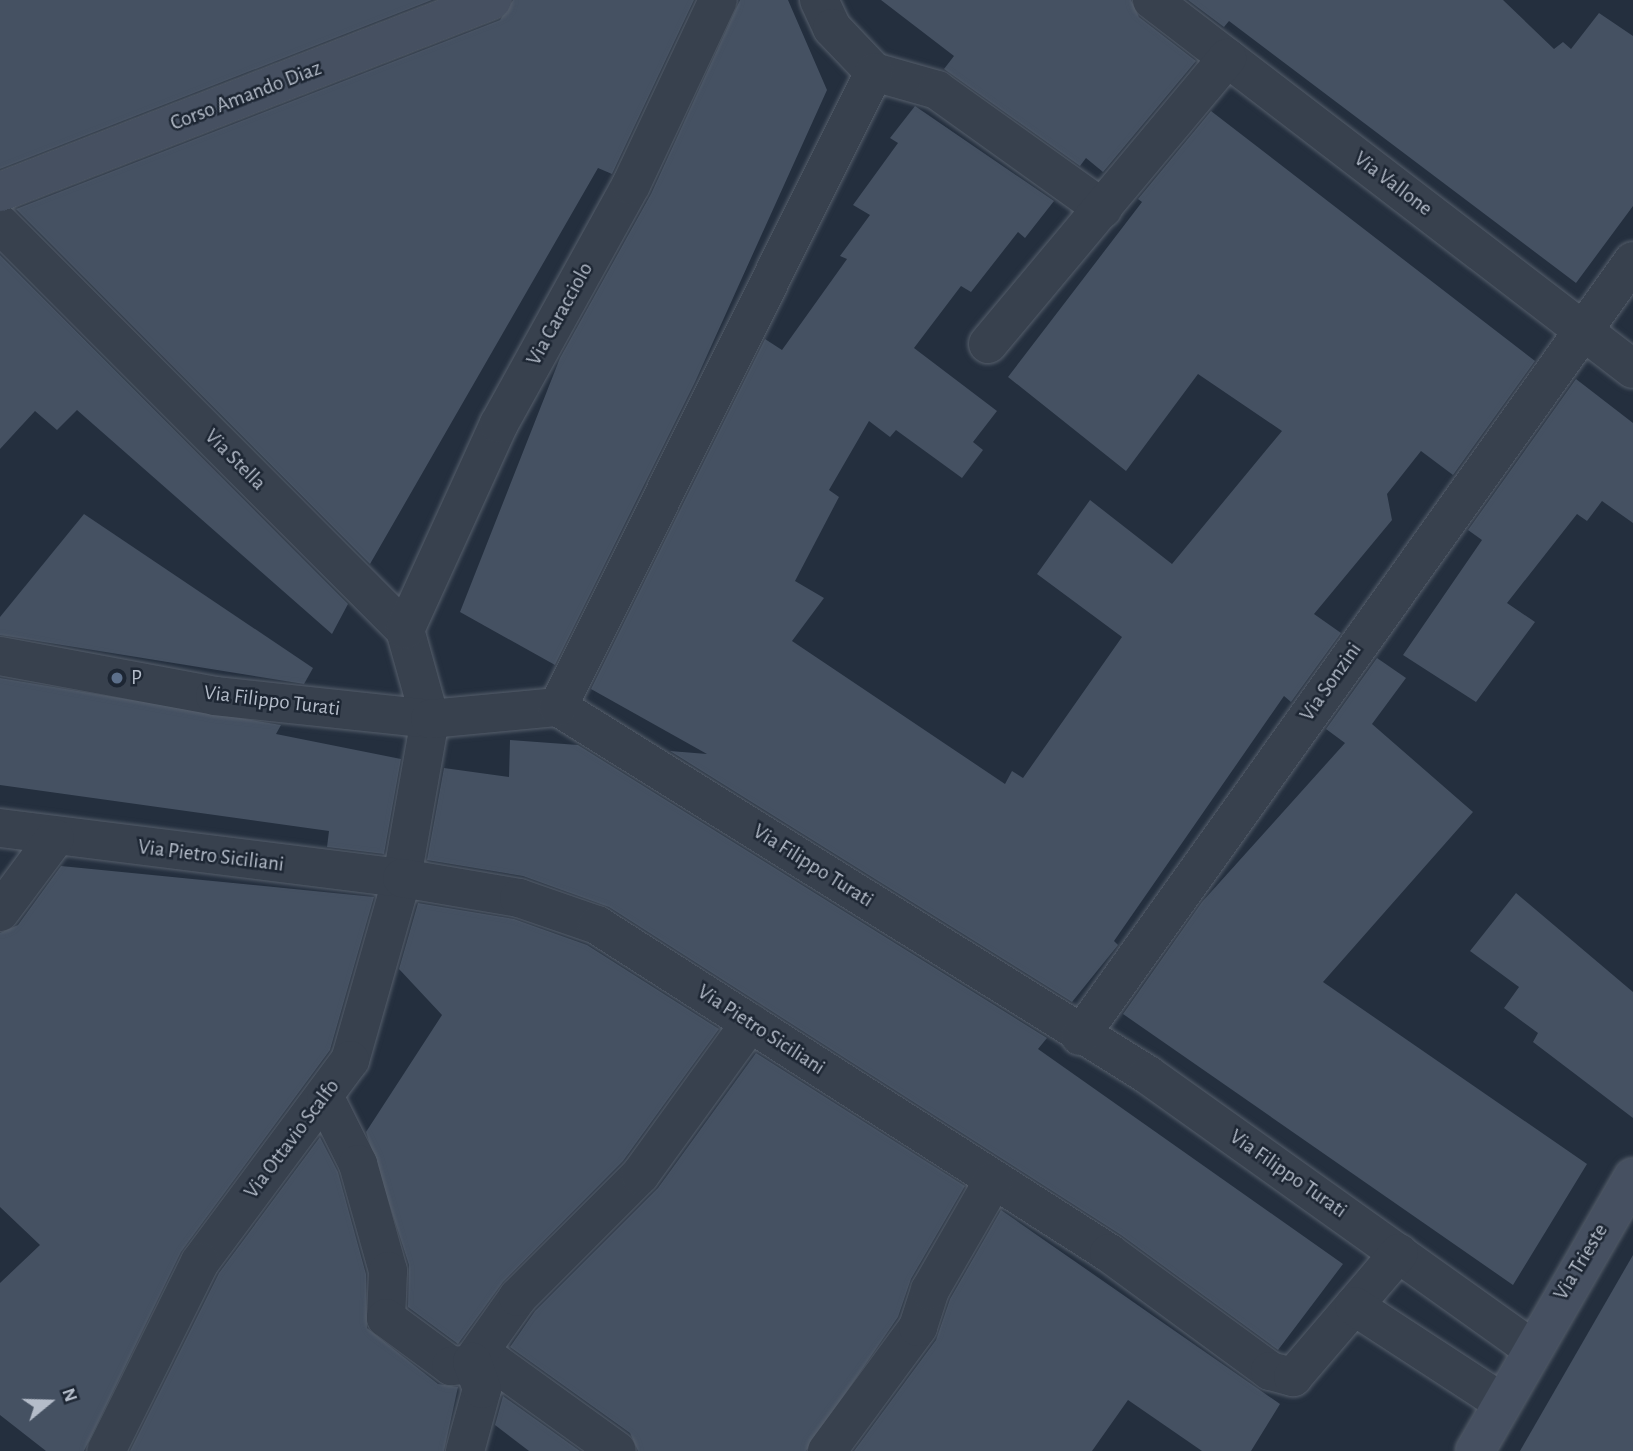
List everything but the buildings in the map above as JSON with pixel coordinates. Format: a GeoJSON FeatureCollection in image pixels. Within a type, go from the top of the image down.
{"type":"FeatureCollection","features":[{"type":"Feature","properties":{"kind":"main road","name":"Corso Amando Diaz"},"geometry":{"type":"LineString","coordinates":[[0,192],[492,0]]}},
{"type":"Feature","properties":{"kind":"main road","name":"Via Trieste"},"geometry":{"type":"LineString","coordinates":[[1475,1451],[1529,1347],[1633,1177]]}},
{"type":"Feature","properties":{"kind":"street","name":"Via Caracciolo"},"geometry":{"type":"LineString","coordinates":[[405,630],[499,424],[631,186],[718,0]]}},
{"type":"Feature","properties":{"kind":"street"},"geometry":{"type":"LineString","coordinates":[[819,0],[832,28],[874,72],[937,90],[1103,209]]}},
{"type":"Feature","properties":{"kind":"street","name":"Via Vallone"},"geometry":{"type":"LineString","coordinates":[[1152,0],[1633,369]]}},
{"type":"Feature","properties":{"kind":"street"},"geometry":{"type":"LineString","coordinates":[[988,344],[1227,58]]}},
{"type":"Feature","properties":{"kind":"street"},"geometry":{"type":"LineString","coordinates":[[558,707],[874,72]]}},
{"type":"Feature","properties":{"kind":"street","name":"Via Stella"},"geometry":{"type":"LineString","coordinates":[[0,224],[405,630],[430,719]]}},
{"type":"Feature","properties":{"kind":"street","name":"Via Sonzini"},"geometry":{"type":"LineString","coordinates":[[1080,1036],[1581,329],[1633,261]]}},
{"type":"Feature","properties":{"kind":"street","name":"Via Filippo Turati"},"geometry":{"type":"LineString","coordinates":[[0,656],[215,696],[430,719],[558,707],[1080,1036],[1148,1074],[1529,1347]]}},
{"type":"Feature","properties":{"kind":"street","name":"Via Ottavio Scalfo"},"geometry":{"type":"LineString","coordinates":[[106,1451],[200,1262],[326,1100],[350,1060],[401,878],[430,719]]}},
{"type":"Feature","properties":{"kind":"street","name":"Via Pietro Siciliani"},"geometry":{"type":"LineString","coordinates":[[0,828],[55,838],[401,878],[519,898],[597,925],[1109,1253],[1270,1371],[1293,1377],[1399,1253]]}},
{"type":"Feature","properties":{"kind":"street"},"geometry":{"type":"LineString","coordinates":[[0,912],[55,838]]}},
{"type":"Feature","properties":{"kind":"street"},"geometry":{"type":"LineString","coordinates":[[472,1362],[518,1297],[640,1175],[750,1023]]}},
{"type":"Feature","properties":{"kind":"street"},"geometry":{"type":"LineString","coordinates":[[326,1100],[358,1164],[388,1271],[386,1318],[451,1366],[472,1362],[495,1363],[617,1451]]}},
{"type":"Feature","properties":{"kind":"street"},"geometry":{"type":"LineString","coordinates":[[827,1451],[918,1327],[930,1290],[993,1181]]}},
{"type":"Feature","properties":{"kind":"street"},"geometry":{"type":"LineString","coordinates":[[1354,1306],[1501,1402]]}},
{"type":"Feature","properties":{"kind":"street"},"geometry":{"type":"LineString","coordinates":[[465,1451],[482,1389],[472,1362]]}},
{"type":"Feature","properties":{"kind":"place","name":"P"},"geometry":{"type":"Point","coordinates":[117,678]}}]}
